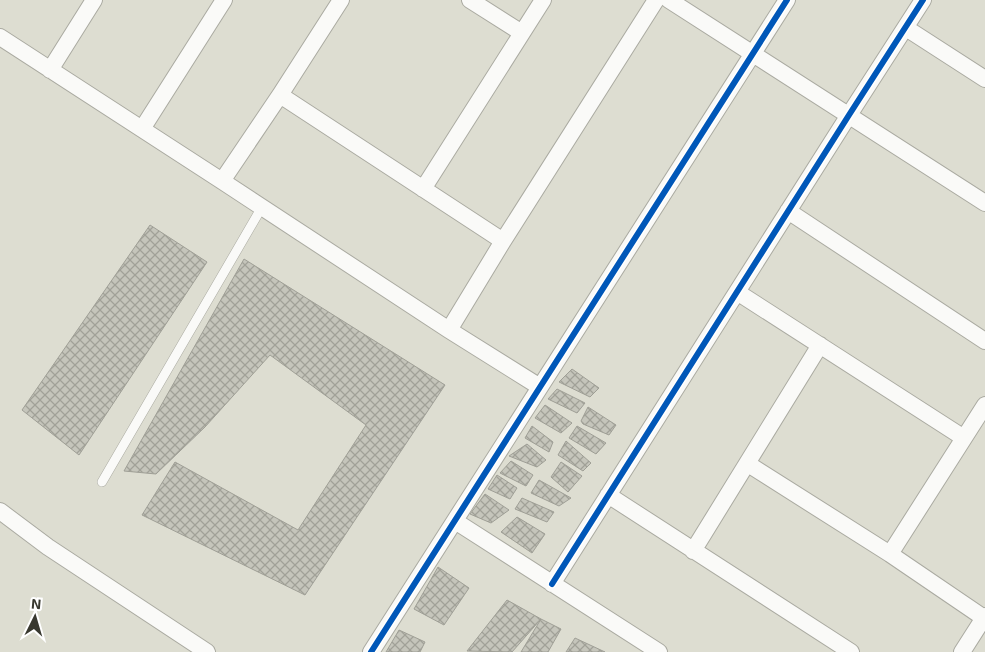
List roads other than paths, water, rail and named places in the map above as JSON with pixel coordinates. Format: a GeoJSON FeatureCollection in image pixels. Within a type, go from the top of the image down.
{"type":"FeatureCollection","features":[{"type":"Feature","properties":{"kind":"street"},"geometry":{"type":"LineString","coordinates":[[50,70],[94,0]]}},
{"type":"Feature","properties":{"kind":"street"},"geometry":{"type":"LineString","coordinates":[[142,129],[224,0]]}},
{"type":"Feature","properties":{"kind":"street"},"geometry":{"type":"LineString","coordinates":[[222,180],[280,95],[341,0]]}},
{"type":"Feature","properties":{"kind":"street"},"geometry":{"type":"LineString","coordinates":[[470,0],[522,33]]}},
{"type":"Feature","properties":{"kind":"street"},"geometry":{"type":"LineString","coordinates":[[422,189],[543,0]]}},
{"type":"Feature","properties":{"kind":"street"},"geometry":{"type":"LineString","coordinates":[[449,330],[503,240],[656,0]]}},
{"type":"Feature","properties":{"kind":"street"},"geometry":{"type":"LineString","coordinates":[[669,0],[985,203]]}},
{"type":"Feature","properties":{"kind":"street"},"geometry":{"type":"LineString","coordinates":[[371,652],[787,0]]}},
{"type":"Feature","properties":{"kind":"street"},"geometry":{"type":"LineString","coordinates":[[552,584],[923,0]]}},
{"type":"Feature","properties":{"kind":"street"},"geometry":{"type":"LineString","coordinates":[[906,28],[985,79]]}},
{"type":"Feature","properties":{"kind":"street"},"geometry":{"type":"LineString","coordinates":[[0,37],[222,180],[449,330],[540,387]]}},
{"type":"Feature","properties":{"kind":"street"},"geometry":{"type":"LineString","coordinates":[[280,95],[503,240]]}},
{"type":"Feature","properties":{"kind":"street"},"geometry":{"type":"LineString","coordinates":[[788,211],[985,340]]}},
{"type":"Feature","properties":{"kind":"street"},"geometry":{"type":"LineString","coordinates":[[737,292],[964,438]]}},
{"type":"Feature","properties":{"kind":"street"},"geometry":{"type":"LineString","coordinates":[[693,551],[820,346]]}},
{"type":"Feature","properties":{"kind":"street"},"geometry":{"type":"LineString","coordinates":[[890,554],[985,404]]}},
{"type":"Feature","properties":{"kind":"street"},"geometry":{"type":"LineString","coordinates":[[748,464],[890,554],[984,617],[962,652]]}},
{"type":"Feature","properties":{"kind":"street"},"geometry":{"type":"LineString","coordinates":[[608,495],[851,652]]}},
{"type":"Feature","properties":{"kind":"street"},"geometry":{"type":"LineString","coordinates":[[0,511],[48,547],[207,652]]}},
{"type":"Feature","properties":{"kind":"street"},"geometry":{"type":"LineString","coordinates":[[454,521],[659,652]]}},
{"type":"Feature","properties":{"kind":"lane"},"geometry":{"type":"LineString","coordinates":[[102,482],[262,207]]}}]}
